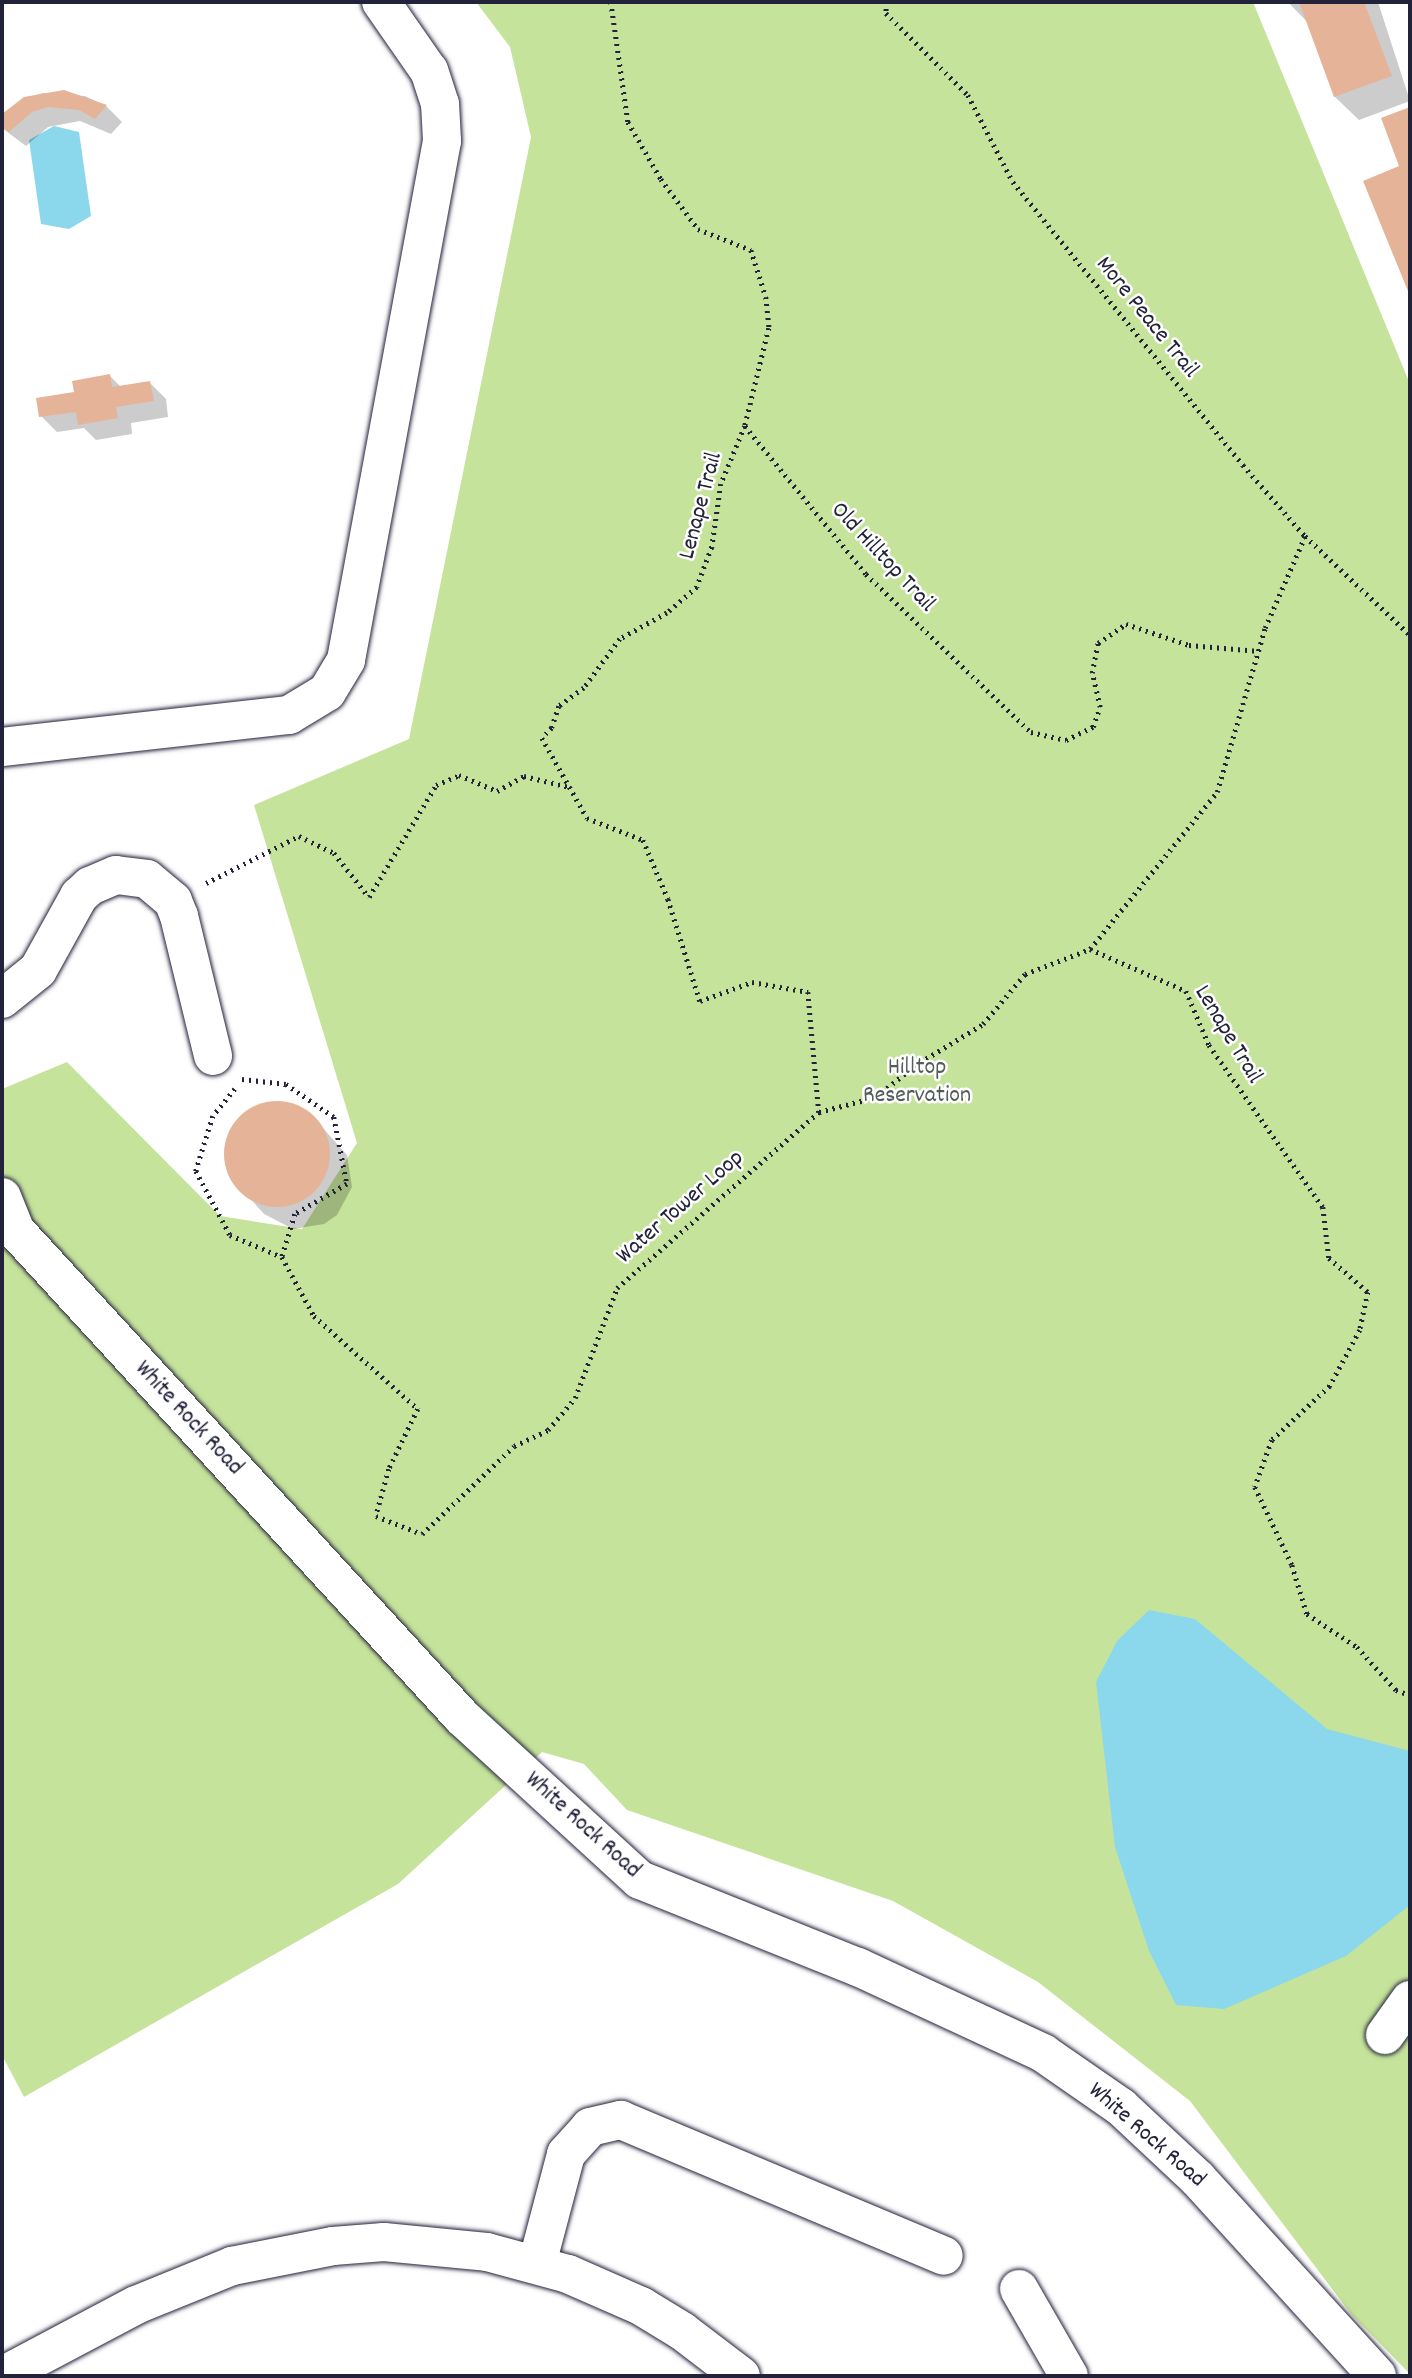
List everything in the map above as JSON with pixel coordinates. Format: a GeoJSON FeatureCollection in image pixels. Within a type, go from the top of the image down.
{"type":"FeatureCollection","features":[{"type":"Feature","properties":{"kind":"street"},"geometry":{"type":"LineString","coordinates":[[2,747],[289,715],[327,692],[346,660],[443,141],[440,104],[429,71],[381,2]]}},
{"type":"Feature","properties":{"kind":"street"},"geometry":{"type":"LineString","coordinates":[[2,999],[38,970],[79,896],[90,886],[116,875],[131,874],[154,883],[173,901],[213,1056]]}},
{"type":"Feature","properties":{"kind":"street","name":"White Rock Road"},"geometry":{"type":"LineString","coordinates":[[2,1197],[16,1231],[462,1717],[640,1880],[858,1968],[1043,2053],[1121,2107],[1198,2179],[1377,2376]]}},
{"type":"Feature","properties":{"kind":"street"},"geometry":{"type":"LineString","coordinates":[[1385,2035],[1410,2000]]}},
{"type":"Feature","properties":{"kind":"street"},"geometry":{"type":"LineString","coordinates":[[537,2264],[566,2154],[590,2127],[621,2120],[944,2256]]}},
{"type":"Feature","properties":{"kind":"street"},"geometry":{"type":"LineString","coordinates":[[2,2376],[183,2283],[282,2253],[384,2242],[474,2250],[537,2264],[641,2306],[682,2331],[741,2376]]}},
{"type":"Feature","properties":{"kind":"street"},"geometry":{"type":"LineString","coordinates":[[1019,2289],[1069,2376]]}},
{"type":"Feature","properties":{"kind":"path"},"geometry":{"type":"LineString","coordinates":[[611,2],[628,122],[698,229],[751,250],[766,297],[769,328],[745,426]]}},
{"type":"Feature","properties":{"kind":"path","name":"More Peace Trail"},"geometry":{"type":"LineString","coordinates":[[887,2],[886,13],[968,95],[1013,183],[1305,536],[1410,635]]}},
{"type":"Feature","properties":{"kind":"path","name":"Old Hilltop Trail"},"geometry":{"type":"LineString","coordinates":[[745,426],[866,575],[1031,732],[1066,740],[1093,727],[1100,706],[1092,673],[1098,643],[1126,624],[1189,645],[1259,651]]}},
{"type":"Feature","properties":{"kind":"path","name":"Lenape Trail"},"geometry":{"type":"LineString","coordinates":[[745,426],[721,484],[712,547],[697,587],[667,613],[620,639],[584,688],[559,706],[552,728],[542,738],[587,818],[643,839],[668,899],[700,1001],[752,982],[808,992],[820,1112]]}},
{"type":"Feature","properties":{"kind":"path"},"geometry":{"type":"LineString","coordinates":[[820,1112],[876,1097],[914,1066],[983,1024],[1025,974],[1090,949],[1217,792],[1277,594],[1305,536]]}},
{"type":"Feature","properties":{"kind":"path"},"geometry":{"type":"LineString","coordinates":[[173,901],[299,836],[334,853],[369,897],[436,785],[459,775],[497,791],[524,776],[570,787]]}},
{"type":"Feature","properties":{"kind":"path","name":"Lenape Trail"},"geometry":{"type":"LineString","coordinates":[[1090,949],[1186,991],[1209,1045],[1323,1208],[1329,1258],[1368,1292],[1360,1330],[1331,1386],[1272,1440],[1255,1486],[1292,1565],[1307,1614],[1357,1647],[1396,1690],[1410,1695]]}},
{"type":"Feature","properties":{"kind":"path"},"geometry":{"type":"LineString","coordinates":[[243,1079],[286,1084],[334,1117],[347,1184],[295,1214],[282,1258],[230,1235],[196,1171],[213,1116],[243,1079]]}},
{"type":"Feature","properties":{"kind":"path","name":"Water Tower Loop"},"geometry":{"type":"LineString","coordinates":[[282,1258],[314,1316],[418,1409],[389,1469],[376,1516],[422,1534],[514,1446],[548,1430],[575,1398],[617,1288],[820,1112]]}},
{"type":"Feature","properties":{"kind":"green space","name":"Hilltop Reservation"},"geometry":{"type":"Polygon","coordinates":[[[476,2],[1253,2],[1410,384],[1410,2374],[1351,2314],[1190,2101],[1038,1982],[893,1901],[627,1810],[584,1764],[542,1752],[398,1884],[24,2097],[2,2055],[2,1089],[67,1062],[220,1216],[302,1229],[357,1143],[254,805],[409,739],[531,137],[510,47],[476,2]]]}},
{"type":"Feature","properties":{"kind":"water"},"geometry":{"type":"Polygon","coordinates":[[[54,126],[79,132],[91,216],[69,229],[41,224],[29,140],[54,126]]]}},
{"type":"Feature","properties":{"kind":"water"},"geometry":{"type":"Polygon","coordinates":[[[1149,1610],[1195,1619],[1327,1729],[1410,1751],[1410,1905],[1346,1956],[1224,2009],[1176,2005],[1149,1951],[1115,1847],[1096,1682],[1117,1641],[1149,1610]]]}},
{"type":"Feature","properties":{"kind":"building"},"geometry":{"type":"Polygon","coordinates":[[[1299,2],[1364,2],[1392,76],[1334,97],[1299,2]]]}},
{"type":"Feature","properties":{"kind":"building"},"geometry":{"type":"Polygon","coordinates":[[[64,90],[107,105],[95,119],[79,110],[48,107],[32,112],[9,132],[2,127],[2,114],[24,97],[64,90]]]}},
{"type":"Feature","properties":{"kind":"building"},"geometry":{"type":"Polygon","coordinates":[[[1410,107],[1410,296],[1363,181],[1399,166],[1381,118],[1410,107]]]}},
{"type":"Feature","properties":{"kind":"building"},"geometry":{"type":"Polygon","coordinates":[[[110,374],[112,387],[150,381],[154,401],[116,407],[118,418],[78,425],[76,412],[39,417],[36,398],[74,392],[72,381],[110,374]]]}},
{"type":"Feature","properties":{"kind":"building"},"geometry":{"type":"Polygon","coordinates":[[[277,1101],[297,1105],[314,1117],[326,1134],[330,1154],[326,1174],[314,1191],[297,1203],[277,1207],[257,1203],[240,1191],[228,1174],[224,1154],[228,1134],[240,1117],[257,1105],[277,1101]]]}}]}
